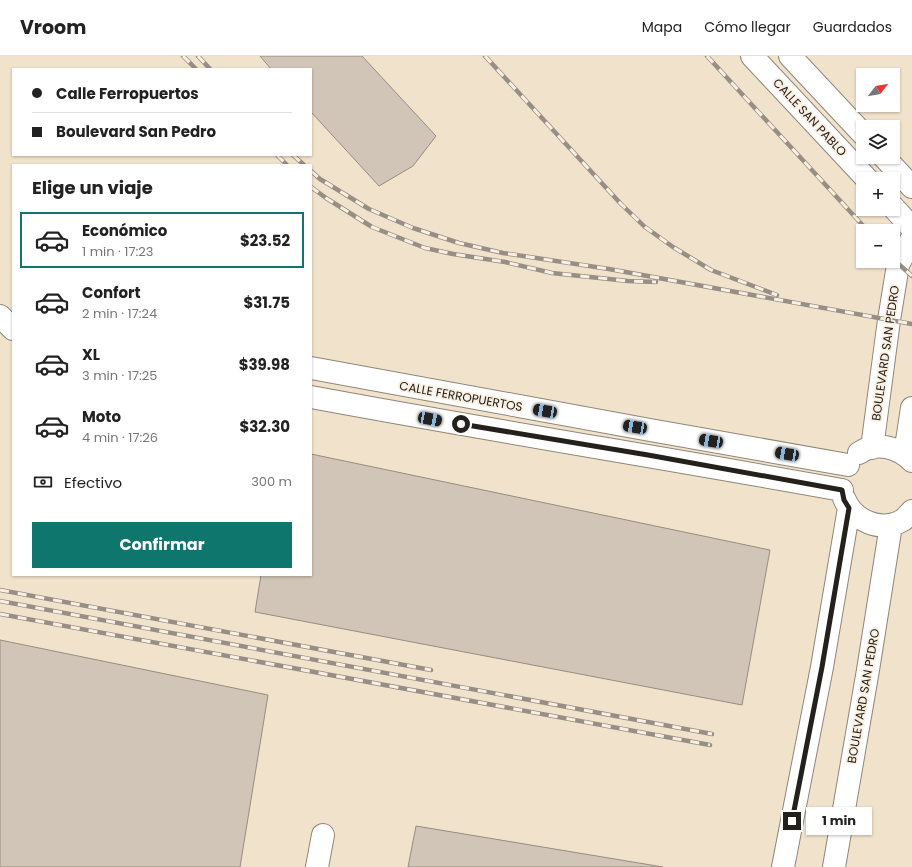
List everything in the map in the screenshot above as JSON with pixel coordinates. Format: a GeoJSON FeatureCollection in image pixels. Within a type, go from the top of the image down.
{"type":"FeatureCollection","features":[{"type":"Feature","properties":{"kind":"street","name":"CALLE SAN PABLO"},"geometry":{"type":"LineString","coordinates":[[753,56],[861,172]]}},
{"type":"Feature","properties":{"kind":"street"},"geometry":{"type":"LineString","coordinates":[[790,56],[856,127]]}},
{"type":"Feature","properties":{"kind":"street"},"geometry":{"type":"LineString","coordinates":[[891,164],[912,187]]}},
{"type":"Feature","properties":{"kind":"street"},"geometry":{"type":"LineString","coordinates":[[900,215],[912,228]]}},
{"type":"Feature","properties":{"kind":"street","name":"BOULEVARD SAN PEDRO"},"geometry":{"type":"LineString","coordinates":[[872,448],[898,265],[912,238]]}},
{"type":"Feature","properties":{"kind":"street"},"geometry":{"type":"LineString","coordinates":[[0,306],[12,309]]}},
{"type":"Feature","properties":{"kind":"street"},"geometry":{"type":"LineString","coordinates":[[0,316],[12,328]]}},
{"type":"Feature","properties":{"kind":"street"},"geometry":{"type":"LineString","coordinates":[[0,339],[12,341]]}},
{"type":"Feature","properties":{"kind":"street","name":"CALLE FERROPUERTOS"},"geometry":{"type":"LineString","coordinates":[[312,368],[848,465]]}},
{"type":"Feature","properties":{"kind":"street"},"geometry":{"type":"LineString","coordinates":[[445,422],[454,395]]}},
{"type":"Feature","properties":{"kind":"street"},"geometry":{"type":"LineString","coordinates":[[312,397],[445,422],[648,455],[846,499],[857,517],[868,523],[879,526],[891,525],[903,520],[912,511]]}},
{"type":"Feature","properties":{"kind":"street"},"geometry":{"type":"LineString","coordinates":[[784,867],[822,667],[846,499],[843,477],[848,465],[854,457],[862,451],[872,448],[884,446],[895,449],[909,458],[912,408]]}},
{"type":"Feature","properties":{"kind":"street"},"geometry":{"type":"LineString","coordinates":[[648,455],[650,430]]}},
{"type":"Feature","properties":{"kind":"street","name":"BOULEVARD SAN PEDRO"},"geometry":{"type":"LineString","coordinates":[[834,867],[867,678],[891,525]]}},
{"type":"Feature","properties":{"kind":"street"},"geometry":{"type":"LineString","coordinates":[[317,867],[324,835]]}},
{"type":"Feature","properties":{"kind":"shaded area"},"geometry":{"type":"Polygon","coordinates":[[[0,56],[912,56],[912,867],[0,867],[0,56]]]}},
{"type":"Feature","properties":{"kind":"building"},"geometry":{"type":"Polygon","coordinates":[[[260,56],[362,56],[436,136],[413,166],[379,186],[312,113],[312,68],[270,68],[260,56]]]}},
{"type":"Feature","properties":{"kind":"building"},"geometry":{"type":"Polygon","coordinates":[[[312,454],[770,550],[742,705],[255,612],[261,576],[312,576],[312,454]]]}},
{"type":"Feature","properties":{"kind":"building"},"geometry":{"type":"Polygon","coordinates":[[[0,640],[268,695],[240,867],[0,867],[0,640]]]}},
{"type":"Feature","properties":{"kind":"building"},"geometry":{"type":"Polygon","coordinates":[[[416,826],[663,867],[408,867],[416,826]]]}},
{"type":"Feature","properties":{"kind":"railway"},"geometry":{"type":"LineString","coordinates":[[183,56],[195,68]]}},
{"type":"Feature","properties":{"kind":"railway"},"geometry":{"type":"LineString","coordinates":[[198,56],[209,68]]}},
{"type":"Feature","properties":{"kind":"railway"},"geometry":{"type":"LineString","coordinates":[[485,56],[621,204],[645,227],[673,247],[711,270],[777,295]]}},
{"type":"Feature","properties":{"kind":"railway"},"geometry":{"type":"LineString","coordinates":[[707,56],[862,224]]}},
{"type":"Feature","properties":{"kind":"railway"},"geometry":{"type":"LineString","coordinates":[[278,156],[286,164]]}},
{"type":"Feature","properties":{"kind":"railway"},"geometry":{"type":"LineString","coordinates":[[294,156],[303,164]]}},
{"type":"Feature","properties":{"kind":"railway"},"geometry":{"type":"LineString","coordinates":[[312,172],[320,179],[369,209],[413,228],[459,243],[503,253],[609,269],[912,324]]}},
{"type":"Feature","properties":{"kind":"railway"},"geometry":{"type":"LineString","coordinates":[[312,188],[372,227],[425,248],[505,262],[552,273],[628,281],[656,282]]}},
{"type":"Feature","properties":{"kind":"railway"},"geometry":{"type":"LineString","coordinates":[[900,265],[912,276]]}},
{"type":"Feature","properties":{"kind":"railway"},"geometry":{"type":"LineString","coordinates":[[0,590],[431,670]]}},
{"type":"Feature","properties":{"kind":"railway"},"geometry":{"type":"LineString","coordinates":[[0,601],[712,734]]}},
{"type":"Feature","properties":{"kind":"railway"},"geometry":{"type":"LineString","coordinates":[[0,614],[710,745]]}},
{"type":"Feature","properties":{"kind":"route"},"geometry":{"type":"LineString","coordinates":[[461,424],[648,455],[842,490],[844,500],[849,508],[822,667],[792,821]]}}]}
